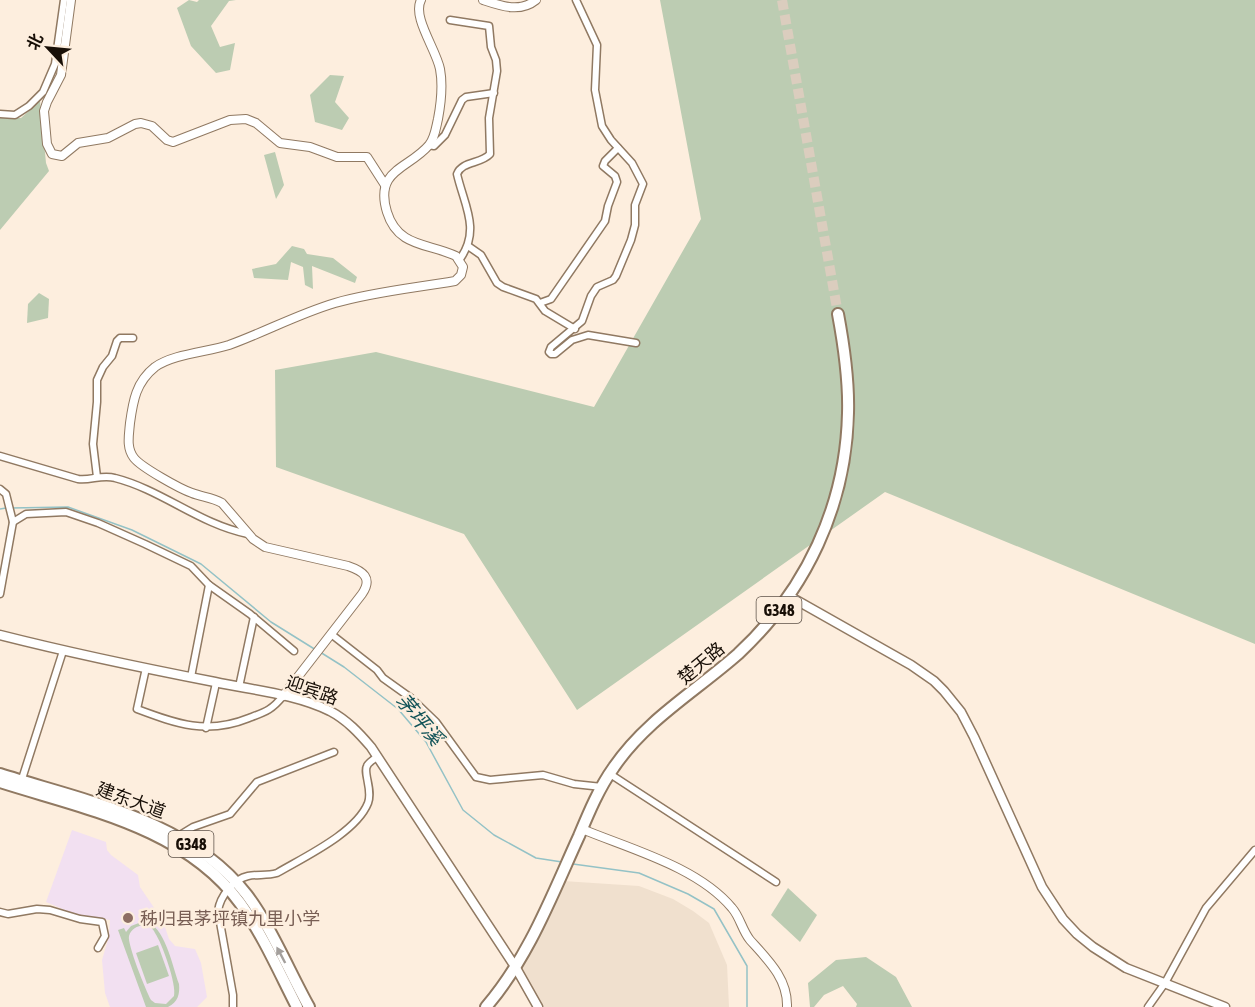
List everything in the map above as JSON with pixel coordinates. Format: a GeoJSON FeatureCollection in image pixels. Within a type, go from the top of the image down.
{"type":"FeatureCollection","features":[{"type":"Feature","properties":{"kind":"highway","name":"楚天路"},"geometry":{"type":"LineString","coordinates":[[486,1007],[516,968],[602,787],[629,747],[756,636],[803,575],[824,532],[844,461],[848,387],[838,314]]}},
{"type":"Feature","properties":{"kind":"highway","name":"建东大道"},"geometry":{"type":"LineString","coordinates":[[0,774],[20,784],[144,820],[218,864],[250,918],[297,1007]]}},
{"type":"Feature","properties":{"kind":"highway","name":"建东大道"},"geometry":{"type":"LineString","coordinates":[[0,782],[20,784]]}},
{"type":"Feature","properties":{"kind":"highway","name":"建东大道"},"geometry":{"type":"LineString","coordinates":[[232,886],[259,913],[309,1007]]}},
{"type":"Feature","properties":{"kind":"main road"},"geometry":{"type":"LineString","coordinates":[[789,596],[911,665],[939,686],[953,701],[968,724],[1042,886],[1064,919],[1093,947],[1126,968],[1225,1007]]}},
{"type":"Feature","properties":{"kind":"main road","name":"迎宾路"},"geometry":{"type":"LineString","coordinates":[[0,635],[63,651],[283,696],[319,706],[342,718],[362,737],[377,757],[516,968],[538,1007]]}},
{"type":"Feature","properties":{"kind":"street"},"geometry":{"type":"LineString","coordinates":[[0,114],[15,115],[29,106],[43,92],[55,64],[64,0]]}},
{"type":"Feature","properties":{"kind":"street"},"geometry":{"type":"LineString","coordinates":[[71,0],[61,75],[46,102],[44,111],[46,144],[52,154],[62,156],[78,143],[108,138],[135,123],[152,126],[167,140],[173,142],[230,120],[246,119],[256,123],[280,143],[310,147],[337,157],[367,157],[385,185]]}},
{"type":"Feature","properties":{"kind":"street"},"geometry":{"type":"LineString","coordinates":[[146,668],[137,709],[171,722],[206,728],[241,722],[273,709],[367,587],[366,578],[348,566],[265,547],[248,534],[216,499],[186,491],[141,465],[130,451],[129,433],[133,400],[141,382],[161,364],[228,345],[320,308],[358,298],[455,281],[463,271],[460,259],[453,254],[420,246],[399,232],[391,222],[384,199],[385,185],[393,173],[429,145],[438,120],[441,77],[437,59],[418,14],[421,0]]}},
{"type":"Feature","properties":{"kind":"street"},"geometry":{"type":"LineString","coordinates":[[483,0],[514,8],[526,6],[536,0]]}},
{"type":"Feature","properties":{"kind":"street"},"geometry":{"type":"LineString","coordinates":[[576,0],[597,45],[595,90],[602,126],[632,163],[643,184],[635,204],[635,225],[616,276],[594,291],[582,321],[551,347],[550,354],[555,354],[572,340],[588,335],[636,343]]}},
{"type":"Feature","properties":{"kind":"street"},"geometry":{"type":"LineString","coordinates":[[450,20],[489,26],[497,71],[489,118],[490,154],[486,158],[461,167],[457,174],[470,224],[468,246],[460,259]]}},
{"type":"Feature","properties":{"kind":"street"},"geometry":{"type":"LineString","coordinates":[[429,145],[439,144],[462,100],[466,97],[494,93]]}},
{"type":"Feature","properties":{"kind":"street"},"geometry":{"type":"LineString","coordinates":[[540,303],[551,299],[605,221],[617,182],[603,166],[604,161],[618,148]]}},
{"type":"Feature","properties":{"kind":"street"},"geometry":{"type":"LineString","coordinates":[[468,246],[481,255],[498,283],[503,287],[530,295],[540,303],[545,311],[575,328]]}},
{"type":"Feature","properties":{"kind":"street"},"geometry":{"type":"LineString","coordinates":[[97,477],[93,444],[97,380],[103,367],[112,356],[117,341],[120,338],[133,338]]}},
{"type":"Feature","properties":{"kind":"street"},"geometry":{"type":"LineString","coordinates":[[0,456],[78,479],[105,476],[122,480],[163,497],[194,515],[248,534]]}},
{"type":"Feature","properties":{"kind":"street"},"geometry":{"type":"LineString","coordinates":[[0,489],[7,496],[13,522],[0,594]]}},
{"type":"Feature","properties":{"kind":"street"},"geometry":{"type":"LineString","coordinates":[[13,522],[26,514],[61,512],[71,513],[98,523],[191,566],[209,585],[254,617],[294,651]]}},
{"type":"Feature","properties":{"kind":"street"},"geometry":{"type":"LineString","coordinates":[[191,677],[209,585]]}},
{"type":"Feature","properties":{"kind":"street"},"geometry":{"type":"LineString","coordinates":[[239,687],[254,617]]}},
{"type":"Feature","properties":{"kind":"street"},"geometry":{"type":"LineString","coordinates":[[328,637],[376,670],[383,678],[411,698],[436,722],[476,777],[490,780],[543,775],[573,784],[602,787]]}},
{"type":"Feature","properties":{"kind":"street"},"geometry":{"type":"LineString","coordinates":[[20,784],[63,651]]}},
{"type":"Feature","properties":{"kind":"street"},"geometry":{"type":"LineString","coordinates":[[206,728],[216,682]]}},
{"type":"Feature","properties":{"kind":"street"},"geometry":{"type":"LineString","coordinates":[[174,839],[193,827],[230,814],[257,782],[334,752]]}},
{"type":"Feature","properties":{"kind":"street"},"geometry":{"type":"LineString","coordinates":[[233,1007],[218,911],[219,903],[232,886],[249,876],[268,876],[277,873],[340,836],[362,813],[368,803],[370,785],[366,770],[367,765],[377,757]]}},
{"type":"Feature","properties":{"kind":"street"},"geometry":{"type":"LineString","coordinates":[[610,774],[776,882]]}},
{"type":"Feature","properties":{"kind":"street"},"geometry":{"type":"LineString","coordinates":[[582,829],[687,872],[729,905],[745,933],[778,974],[784,987],[787,1007]]}},
{"type":"Feature","properties":{"kind":"street"},"geometry":{"type":"LineString","coordinates":[[1148,1007],[1165,983],[1206,908],[1255,850]]}},
{"type":"Feature","properties":{"kind":"street"},"geometry":{"type":"LineString","coordinates":[[0,912],[8,914],[38,909],[50,910],[80,919],[102,922],[105,936],[98,948]]}},
{"type":"Feature","properties":{"kind":"shaded area","name":"秭归县茅坪镇九里小学"},"geometry":{"type":"Polygon","coordinates":[[[72,830],[106,842],[107,850],[111,855],[138,875],[140,887],[163,921],[169,939],[175,946],[195,949],[201,963],[207,997],[197,1007],[110,1007],[105,993],[102,960],[109,936],[110,920],[79,916],[46,902],[72,830]]]}},
{"type":"Feature","properties":{"kind":"shaded area"},"geometry":{"type":"Polygon","coordinates":[[[563,881],[639,886],[673,899],[709,923],[727,965],[729,1007],[541,1007],[520,968],[563,881]]]}},
{"type":"Feature","properties":{"kind":"green space"},"geometry":{"type":"Polygon","coordinates":[[[189,0],[197,2],[199,0],[236,0],[229,1],[211,26],[220,47],[235,43],[230,70],[216,73],[191,46],[177,8],[189,0]]]}},
{"type":"Feature","properties":{"kind":"green space"},"geometry":{"type":"Polygon","coordinates":[[[660,0],[1255,0],[1255,644],[885,492],[577,710],[464,534],[276,467],[275,370],[376,352],[594,407],[701,219],[660,0]]]}},
{"type":"Feature","properties":{"kind":"green space"},"geometry":{"type":"Polygon","coordinates":[[[330,75],[344,76],[335,102],[349,118],[342,130],[315,122],[310,95],[330,75]]]}},
{"type":"Feature","properties":{"kind":"green space"},"geometry":{"type":"Polygon","coordinates":[[[40,101],[46,163],[49,171],[0,230],[0,118],[21,118],[40,101]]]}},
{"type":"Feature","properties":{"kind":"green space"},"geometry":{"type":"Polygon","coordinates":[[[275,152],[284,185],[276,199],[264,155],[275,152]]]}},
{"type":"Feature","properties":{"kind":"green space"},"geometry":{"type":"Polygon","coordinates":[[[292,246],[304,249],[307,254],[333,258],[357,277],[355,283],[312,266],[313,289],[305,285],[303,267],[291,262],[288,280],[254,278],[252,269],[276,264],[292,246]]]}},
{"type":"Feature","properties":{"kind":"green space"},"geometry":{"type":"Polygon","coordinates":[[[39,293],[49,299],[48,318],[27,323],[28,304],[39,293]]]}},
{"type":"Feature","properties":{"kind":"green space"},"geometry":{"type":"Polygon","coordinates":[[[788,888],[817,915],[800,942],[771,915],[788,888]]]}},
{"type":"Feature","properties":{"kind":"green space"},"geometry":{"type":"Polygon","coordinates":[[[144,921],[151,924],[167,947],[179,984],[179,994],[168,1007],[146,1007],[118,930],[124,928],[126,932],[131,926],[144,921]],[[144,925],[131,931],[129,941],[151,1000],[155,1003],[166,1004],[174,996],[171,974],[158,938],[152,929],[144,925]]]}},
{"type":"Feature","properties":{"kind":"green space"},"geometry":{"type":"Polygon","coordinates":[[[158,945],[169,976],[147,984],[136,953],[158,945]]]}},
{"type":"Feature","properties":{"kind":"green space"},"geometry":{"type":"Polygon","coordinates":[[[866,957],[896,977],[912,1007],[856,1007],[857,1004],[843,986],[824,995],[814,1007],[810,1007],[808,983],[836,960],[866,957]]]}},
{"type":"Feature","properties":{"kind":"waterway","name":"茅坪溪"},"geometry":{"type":"LineString","coordinates":[[11,508],[68,507],[132,530],[201,564],[271,622],[316,650]]}},
{"type":"Feature","properties":{"kind":"waterway","name":"茅坪溪"},"geometry":{"type":"LineString","coordinates":[[0,509],[6,508]]}},
{"type":"Feature","properties":{"kind":"waterway","name":"茅坪溪"},"geometry":{"type":"LineString","coordinates":[[320,652],[344,667],[398,709],[426,742],[463,810],[494,835],[536,858],[562,862]]}},
{"type":"Feature","properties":{"kind":"waterway","name":"茅坪溪"},"geometry":{"type":"LineString","coordinates":[[573,864],[639,873],[688,894],[714,909],[747,966],[747,1007]]}},
{"type":"Feature","properties":{"kind":"tunnel"},"geometry":{"type":"LineString","coordinates":[[782,0],[838,314]]}},
{"type":"Feature","properties":{"kind":"place","name":"秭归县茅坪镇九里小学"},"geometry":{"type":"Point","coordinates":[128,918]}}]}
